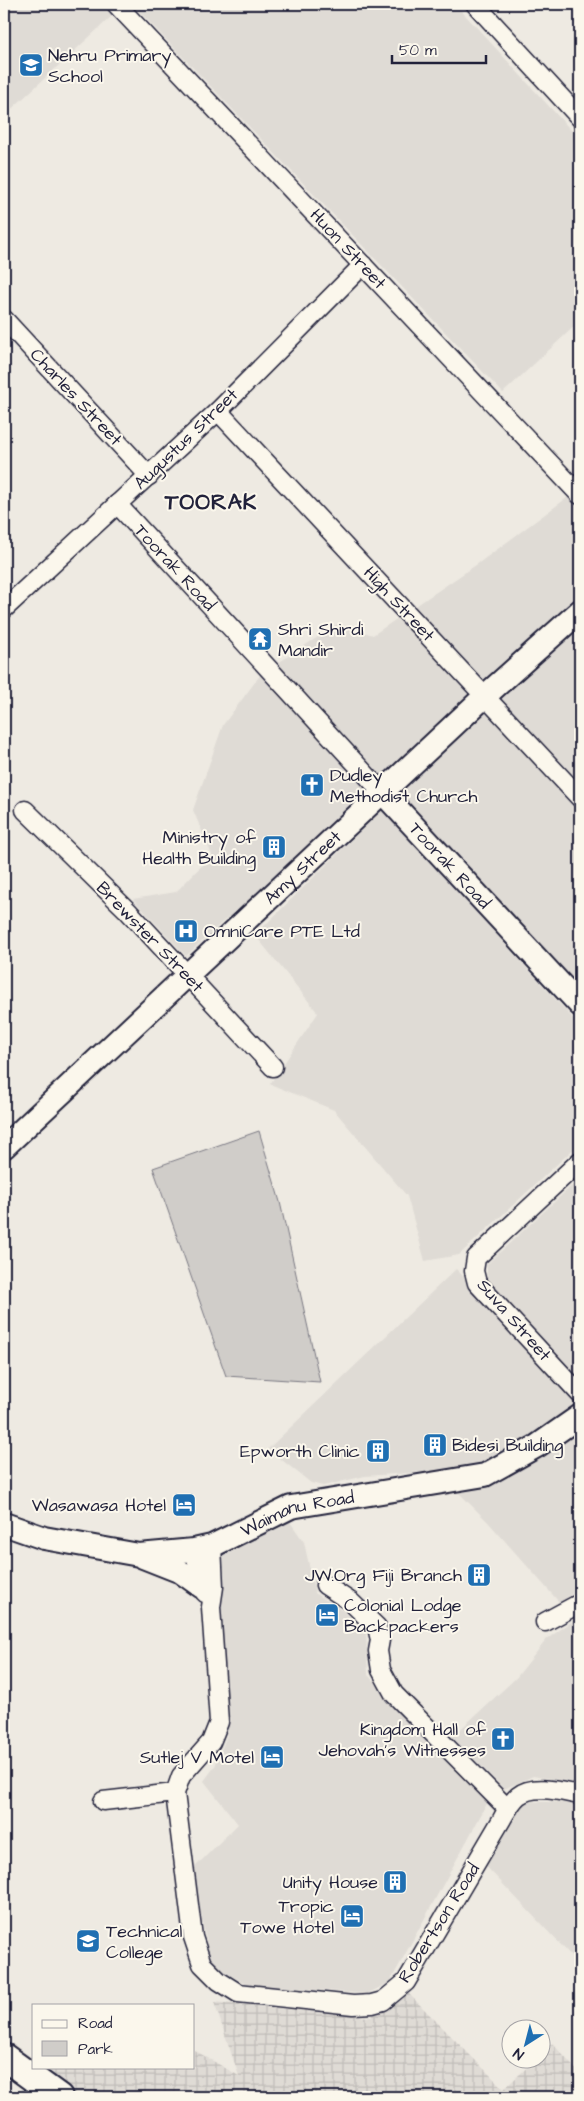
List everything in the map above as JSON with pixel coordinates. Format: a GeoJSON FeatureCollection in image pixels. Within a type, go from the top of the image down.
{"type":"FeatureCollection","features":[{"type":"Feature","properties":{"kind":"highway"},"geometry":{"type":"LineString","coordinates":[[4,2057],[59,2097]]}},
{"type":"Feature","properties":{"kind":"main road","name":"Amy Street"},"geometry":{"type":"LineString","coordinates":[[4,1147],[485,696],[580,611]]}},
{"type":"Feature","properties":{"kind":"main road","name":"Toorak Road"},"geometry":{"type":"LineString","coordinates":[[382,792],[580,1005]]}},
{"type":"Feature","properties":{"kind":"main road","name":"Waimanu Road"},"geometry":{"type":"LineString","coordinates":[[4,1524],[44,1538],[139,1555],[203,1548],[291,1508],[485,1476],[538,1446],[580,1416]]}},
{"type":"Feature","properties":{"kind":"main road"},"geometry":{"type":"LineString","coordinates":[[139,1555],[181,1572],[202,1587]]}},
{"type":"Feature","properties":{"kind":"street","name":"Huon Street"},"geometry":{"type":"LineString","coordinates":[[116,4],[580,494]]}},
{"type":"Feature","properties":{"kind":"street"},"geometry":{"type":"LineString","coordinates":[[475,4],[579,116]]}},
{"type":"Feature","properties":{"kind":"street","name":"Augustus Street"},"geometry":{"type":"LineString","coordinates":[[4,609],[218,410],[363,265]]}},
{"type":"Feature","properties":{"kind":"street","name":"Charles Street"},"geometry":{"type":"LineString","coordinates":[[4,319],[149,476]]}},
{"type":"Feature","properties":{"kind":"street","name":"High Street"},"geometry":{"type":"LineString","coordinates":[[218,410],[580,798]]}},
{"type":"Feature","properties":{"kind":"street","name":"Toorak Road"},"geometry":{"type":"LineString","coordinates":[[117,504],[382,792]]}},
{"type":"Feature","properties":{"kind":"street","name":"Brewster Street"},"geometry":{"type":"LineString","coordinates":[[25,810],[128,911],[273,1067]]}},
{"type":"Feature","properties":{"kind":"street","name":"Suva Street"},"geometry":{"type":"LineString","coordinates":[[580,1161],[476,1258],[474,1271],[477,1284],[580,1394]]}},
{"type":"Feature","properties":{"kind":"street"},"geometry":{"type":"LineString","coordinates":[[203,1548],[202,1587],[211,1607]]}},
{"type":"Feature","properties":{"kind":"street"},"geometry":{"type":"LineString","coordinates":[[104,1801],[174,1793],[182,1776],[211,1742],[219,1722],[211,1607],[214,1586],[203,1548]]}},
{"type":"Feature","properties":{"kind":"street"},"geometry":{"type":"LineString","coordinates":[[325,1585],[351,1602],[377,1627],[380,1640],[378,1651],[381,1670],[394,1694],[508,1809]]}},
{"type":"Feature","properties":{"kind":"street"},"geometry":{"type":"LineString","coordinates":[[545,1622],[580,1603]]}},
{"type":"Feature","properties":{"kind":"street","name":"Robertson Road"},"geometry":{"type":"LineString","coordinates":[[174,1793],[193,1937],[202,1964],[219,1981],[238,1992],[352,2005],[372,2004],[383,2001],[406,1982],[518,1795],[528,1791],[541,1790],[580,1795]]}},
{"type":"Feature","properties":{"kind":"shaded area","name":"Nehru Primary School"},"geometry":{"type":"Polygon","coordinates":[[[4,4],[125,4],[4,116],[4,4]]]}},
{"type":"Feature","properties":{"kind":"shaded area"},"geometry":{"type":"Polygon","coordinates":[[[143,4],[455,4],[580,140],[580,321],[503,393],[137,9],[143,4]]]}},
{"type":"Feature","properties":{"kind":"shaded area"},"geometry":{"type":"Polygon","coordinates":[[[575,492],[580,497],[580,606],[234,922],[228,917],[186,956],[133,899],[176,892],[212,855],[193,810],[223,725],[261,674],[338,624],[373,635],[476,565],[575,492]]]}},
{"type":"Feature","properties":{"kind":"shaded area"},"geometry":{"type":"Polygon","coordinates":[[[580,624],[580,996],[393,793],[580,624]]]}},
{"type":"Feature","properties":{"kind":"shaded area"},"geometry":{"type":"Polygon","coordinates":[[[382,810],[580,1026],[580,1143],[459,1255],[425,1261],[407,1196],[334,1110],[270,1084],[318,1013],[255,935],[382,810]]]}},
{"type":"Feature","properties":{"kind":"shaded area"},"geometry":{"type":"Polygon","coordinates":[[[580,1178],[580,1388],[487,1286],[487,1264],[580,1178]]]}},
{"type":"Feature","properties":{"kind":"shaded area"},"geometry":{"type":"Polygon","coordinates":[[[456,1269],[580,1394],[580,1407],[486,1468],[365,1476],[323,1486],[311,1483],[268,1449],[456,1269]]]}},
{"type":"Feature","properties":{"kind":"shaded area"},"geometry":{"type":"Polygon","coordinates":[[[580,1412],[580,1588],[560,1603],[489,1523],[448,1482],[580,1412]]]}},
{"type":"Feature","properties":{"kind":"shaded area"},"geometry":{"type":"Polygon","coordinates":[[[284,1513],[304,1542],[315,1593],[343,1611],[366,1631],[368,1675],[488,1802],[390,1982],[367,1994],[249,1985],[211,1965],[192,1870],[238,1824],[204,1781],[215,1766],[228,1732],[209,1548],[284,1513]]]}},
{"type":"Feature","properties":{"kind":"shaded area"},"geometry":{"type":"Polygon","coordinates":[[[580,1616],[580,1784],[533,1776],[504,1789],[452,1737],[516,1678],[547,1639],[580,1616]]]}},
{"type":"Feature","properties":{"kind":"shaded area"},"geometry":{"type":"Polygon","coordinates":[[[520,1801],[580,1803],[580,1965],[482,1862],[520,1801]]]}},
{"type":"Feature","properties":{"kind":"shaded area"},"geometry":{"type":"Polygon","coordinates":[[[406,1991],[504,2089],[526,2068],[552,2068],[552,2043],[580,2074],[580,2097],[76,2097],[36,2068],[195,2068],[195,2051],[239,2076],[214,2002],[371,2017],[406,1991]]]}},
{"type":"Feature","properties":{"kind":"green space"},"geometry":{"type":"Polygon","coordinates":[[[259,1131],[280,1202],[320,1382],[226,1376],[153,1168],[259,1131]]]}},
{"type":"Feature","properties":{"kind":"place","name":"Nehru Primary School"},"geometry":{"type":"Point","coordinates":[31,65]}},
{"type":"Feature","properties":{"kind":"place","name":"Shri Shirdi Mandir"},"geometry":{"type":"Point","coordinates":[260,639]}},
{"type":"Feature","properties":{"kind":"place","name":"Dudley Methodist Church"},"geometry":{"type":"Point","coordinates":[312,785]}},
{"type":"Feature","properties":{"kind":"place","name":"Ministry of Health Building"},"geometry":{"type":"Point","coordinates":[274,847]}},
{"type":"Feature","properties":{"kind":"place","name":"OmniCare PTE Ltd"},"geometry":{"type":"Point","coordinates":[186,931]}},
{"type":"Feature","properties":{"kind":"place","name":"Bidesi Building"},"geometry":{"type":"Point","coordinates":[435,1445]}},
{"type":"Feature","properties":{"kind":"place","name":"Epworth Clinic"},"geometry":{"type":"Point","coordinates":[378,1451]}},
{"type":"Feature","properties":{"kind":"place","name":"Wasawasa Hotel"},"geometry":{"type":"Point","coordinates":[184,1505]}},
{"type":"Feature","properties":{"kind":"place","name":"JW.Org Fiji Branch"},"geometry":{"type":"Point","coordinates":[479,1575]}},
{"type":"Feature","properties":{"kind":"place","name":"Colonial Lodge Backpackers"},"geometry":{"type":"Point","coordinates":[327,1615]}},
{"type":"Feature","properties":{"kind":"place","name":"Kingdom Hall of Jehovah's Witnesses"},"geometry":{"type":"Point","coordinates":[503,1739]}},
{"type":"Feature","properties":{"kind":"place","name":"Sutlej V Motel"},"geometry":{"type":"Point","coordinates":[272,1757]}},
{"type":"Feature","properties":{"kind":"place","name":"Unity House"},"geometry":{"type":"Point","coordinates":[395,1882]}},
{"type":"Feature","properties":{"kind":"place","name":"Tropic Towe Hotel"},"geometry":{"type":"Point","coordinates":[352,1916]}},
{"type":"Feature","properties":{"kind":"place","name":"Technical College"},"geometry":{"type":"Point","coordinates":[88,1941]}},
{"type":"Feature","properties":{"kind":"district","name":"TOORAK"},"geometry":{"type":"Point","coordinates":[211,502]}}]}
